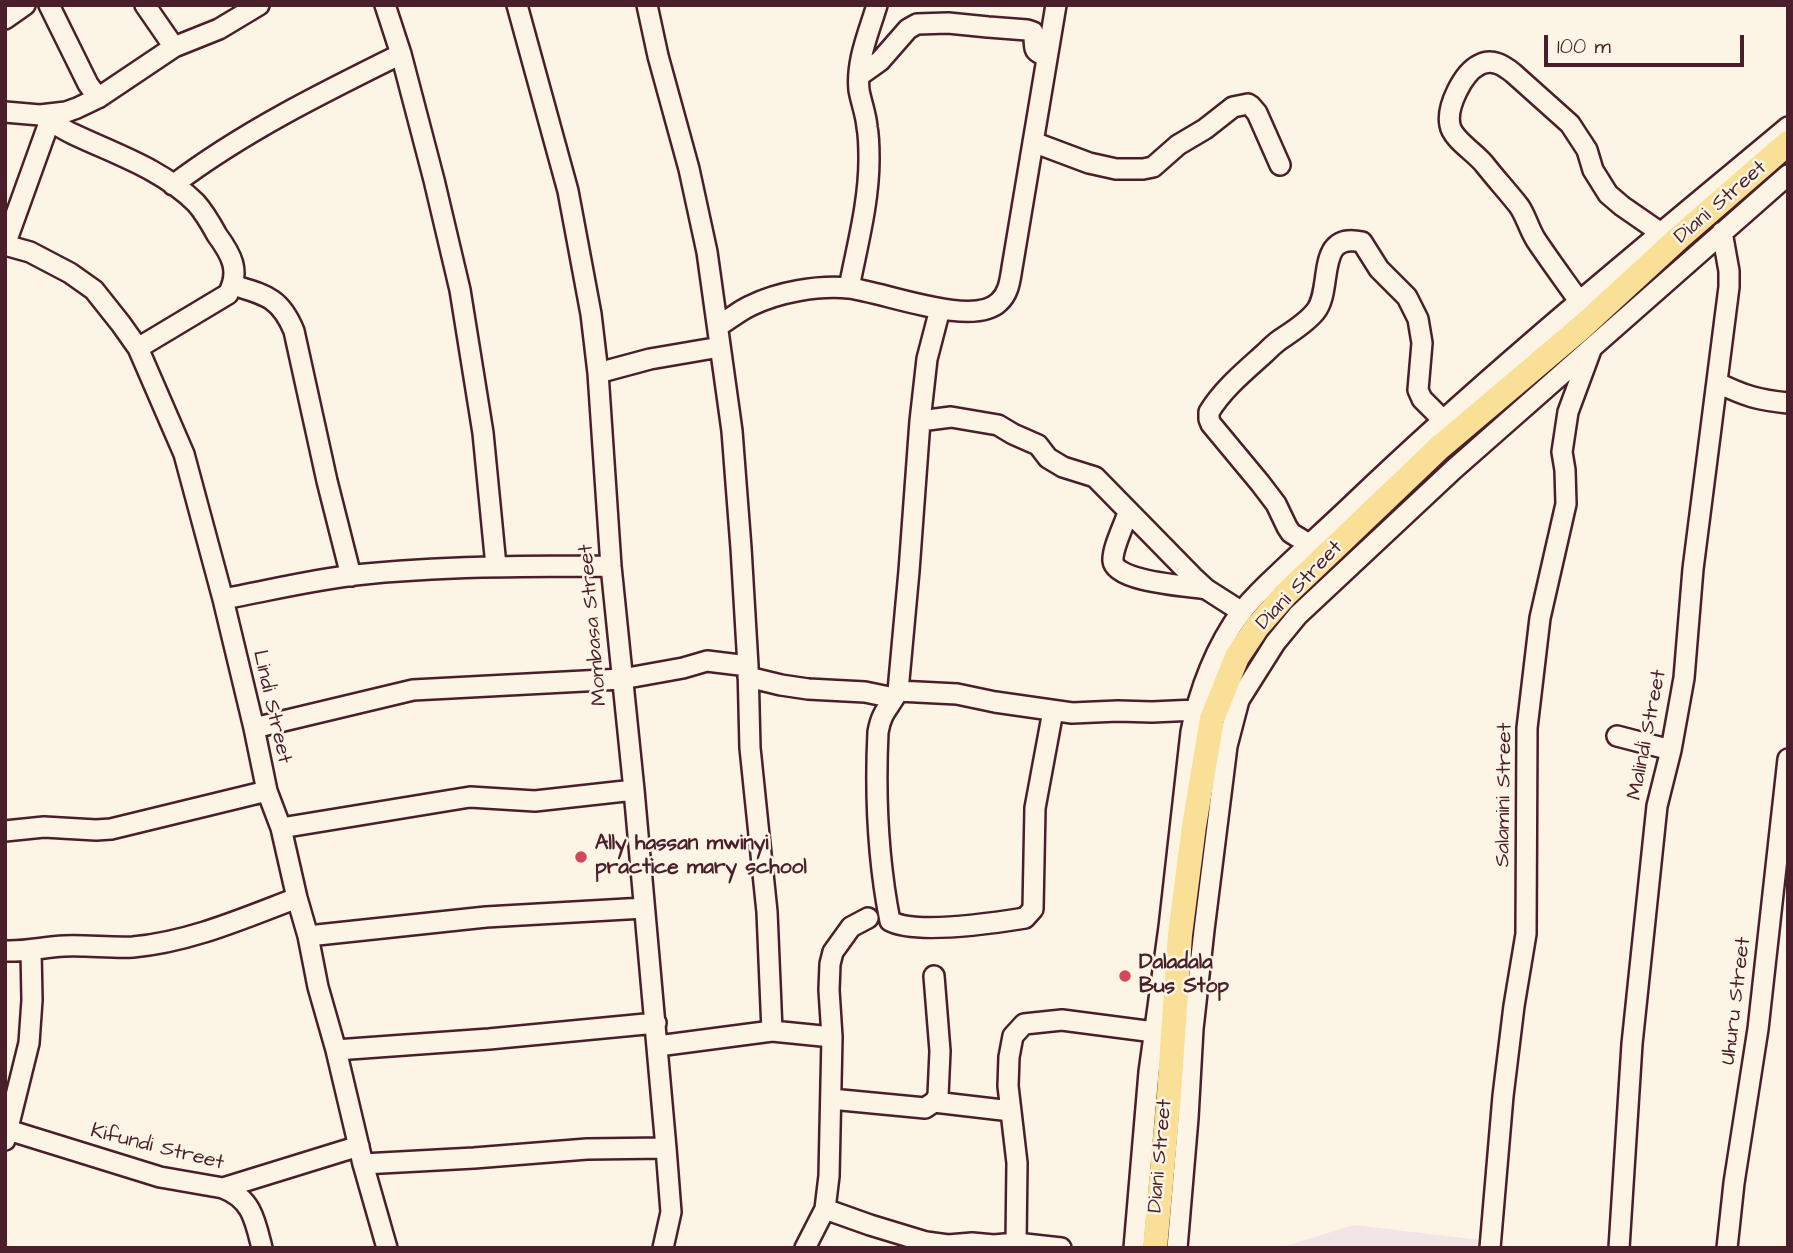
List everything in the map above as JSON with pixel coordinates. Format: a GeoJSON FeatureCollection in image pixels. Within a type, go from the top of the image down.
{"type":"FeatureCollection","features":[{"type":"Feature","properties":{"kind":"main road"},"geometry":{"type":"LineString","coordinates":[[1154,1248],[1169,1094],[1180,935],[1194,825],[1200,715],[1257,627],[1286,594],[1439,448],[1582,327],[1681,236],[1788,144]]}},
{"type":"Feature","properties":{"kind":"street"},"geometry":{"type":"LineString","coordinates":[[5,19],[25,5]]}},
{"type":"Feature","properties":{"kind":"street"},"geometry":{"type":"LineString","coordinates":[[49,5],[98,98]]}},
{"type":"Feature","properties":{"kind":"street"},"geometry":{"type":"LineString","coordinates":[[145,5],[174,47]]}},
{"type":"Feature","properties":{"kind":"street"},"geometry":{"type":"LineString","coordinates":[[5,112],[45,117],[66,112],[98,98],[174,47],[219,29],[259,5]]}},
{"type":"Feature","properties":{"kind":"street"},"geometry":{"type":"LineString","coordinates":[[385,5],[401,54],[460,290],[482,433],[496,566]]}},
{"type":"Feature","properties":{"kind":"street","name":"Mombasa Street"},"geometry":{"type":"LineString","coordinates":[[517,5],[568,191],[591,314],[598,373],[611,566],[656,1023],[671,1212],[663,1248]]}},
{"type":"Feature","properties":{"kind":"street"},"geometry":{"type":"LineString","coordinates":[[647,5],[689,169],[707,252],[732,431],[741,548],[750,748],[767,912],[772,1031]]}},
{"type":"Feature","properties":{"kind":"street"},"geometry":{"type":"LineString","coordinates":[[849,288],[859,246],[869,159],[859,76],[877,5]]}},
{"type":"Feature","properties":{"kind":"street"},"geometry":{"type":"LineString","coordinates":[[719,326],[750,306],[807,289],[849,288],[940,309],[978,312],[999,303],[1008,290],[1056,5]]}},
{"type":"Feature","properties":{"kind":"street"},"geometry":{"type":"LineString","coordinates":[[859,76],[880,61],[908,29],[916,24],[948,23],[1027,30],[1033,32],[1035,51],[1048,57]]}},
{"type":"Feature","properties":{"kind":"street"},"geometry":{"type":"LineString","coordinates":[[173,185],[223,149],[317,96],[401,54]]}},
{"type":"Feature","properties":{"kind":"street"},"geometry":{"type":"LineString","coordinates":[[1579,302],[1535,239],[1521,209],[1478,156],[1450,128],[1450,112],[1455,97],[1471,70],[1490,62],[1503,65],[1513,73],[1570,124],[1587,150],[1592,170],[1608,194],[1661,233]]}},
{"type":"Feature","properties":{"kind":"street"},"geometry":{"type":"LineString","coordinates":[[1033,142],[1089,163],[1116,169],[1143,169],[1153,167],[1178,145],[1234,107],[1248,104],[1257,113],[1280,165]]}},
{"type":"Feature","properties":{"kind":"street"},"geometry":{"type":"LineString","coordinates":[[45,117],[71,133],[135,161],[173,185],[196,204],[231,254],[234,275],[228,294],[138,348]]}},
{"type":"Feature","properties":{"kind":"street"},"geometry":{"type":"LineString","coordinates":[[5,245],[45,117]]}},
{"type":"Feature","properties":{"kind":"street"},"geometry":{"type":"LineString","coordinates":[[1134,1248],[1154,1032],[1200,715],[1211,666],[1242,612],[1264,587],[1443,420],[1788,127]]}},
{"type":"Feature","properties":{"kind":"street","name":"Diani Street"},"geometry":{"type":"LineString","coordinates":[[1177,1248],[1202,943],[1227,746],[1239,699],[1275,643],[1298,615],[1454,469],[1788,175]]}},
{"type":"Feature","properties":{"kind":"street","name":"Malindi Street"},"geometry":{"type":"LineString","coordinates":[[1619,1248],[1632,1044],[1657,806],[1671,750],[1684,678],[1693,569],[1729,287],[1722,232]]}},
{"type":"Feature","properties":{"kind":"street"},"geometry":{"type":"LineString","coordinates":[[1310,544],[1291,533],[1276,504],[1212,424],[1209,412],[1240,375],[1316,311],[1322,300],[1328,260],[1335,247],[1341,243],[1362,242],[1379,269],[1407,297],[1421,332],[1418,390],[1443,420]]}},
{"type":"Feature","properties":{"kind":"street","name":"Lindi Street"},"geometry":{"type":"LineString","coordinates":[[5,245],[30,252],[70,273],[94,290],[138,348],[184,454],[223,599],[267,791],[281,828],[318,987],[387,1248]]}},
{"type":"Feature","properties":{"kind":"street"},"geometry":{"type":"LineString","coordinates":[[233,285],[278,303],[294,331],[351,576]]}},
{"type":"Feature","properties":{"kind":"street"},"geometry":{"type":"LineString","coordinates":[[940,309],[928,359],[920,421],[909,571],[896,695],[885,710],[878,732],[879,821],[890,922],[898,926],[949,927],[1025,918],[1033,909],[1035,808],[1054,711]]}},
{"type":"Feature","properties":{"kind":"street"},"geometry":{"type":"LineString","coordinates":[[598,373],[650,359],[720,346]]}},
{"type":"Feature","properties":{"kind":"street","name":"Salamini Street"},"geometry":{"type":"LineString","coordinates":[[1490,1248],[1503,1096],[1526,934],[1527,728],[1540,618],[1566,504],[1566,470],[1562,452],[1568,412],[1591,349]]}},
{"type":"Feature","properties":{"kind":"street"},"geometry":{"type":"LineString","coordinates":[[1718,383],[1743,395],[1788,403]]}},
{"type":"Feature","properties":{"kind":"street"},"geometry":{"type":"LineString","coordinates":[[920,421],[951,417],[998,425],[1038,445],[1048,458],[1063,467],[1095,477],[1206,589],[1242,612]]}},
{"type":"Feature","properties":{"kind":"street"},"geometry":{"type":"LineString","coordinates":[[1128,513],[1115,551],[1113,561],[1116,567],[1133,577],[1206,589]]}},
{"type":"Feature","properties":{"kind":"street"},"geometry":{"type":"LineString","coordinates":[[223,599],[351,576],[413,569],[611,566]]}},
{"type":"Feature","properties":{"kind":"street"},"geometry":{"type":"LineString","coordinates":[[254,728],[413,690],[622,679],[707,662],[748,672],[781,685],[808,689],[896,695],[957,694],[1072,713],[1118,711],[1200,715]]}},
{"type":"Feature","properties":{"kind":"street"},"geometry":{"type":"LineString","coordinates":[[1617,736],[1671,750]]}},
{"type":"Feature","properties":{"kind":"street","name":"Uhuru Street"},"geometry":{"type":"LineString","coordinates":[[1727,1248],[1734,1183],[1758,1029],[1788,760]]}},
{"type":"Feature","properties":{"kind":"street"},"geometry":{"type":"LineString","coordinates":[[281,828],[470,797],[535,801],[634,790]]}},
{"type":"Feature","properties":{"kind":"street"},"geometry":{"type":"LineString","coordinates":[[5,831],[44,827],[111,829],[267,791]]}},
{"type":"Feature","properties":{"kind":"street"},"geometry":{"type":"LineString","coordinates":[[5,951],[75,945],[134,946],[162,941],[192,935],[297,898]]}},
{"type":"Feature","properties":{"kind":"street"},"geometry":{"type":"LineString","coordinates":[[308,936],[486,917],[644,908]]}},
{"type":"Feature","properties":{"kind":"street"},"geometry":{"type":"LineString","coordinates":[[805,1248],[825,1209],[829,1176],[832,1037],[829,973],[833,952],[851,927],[868,918]]}},
{"type":"Feature","properties":{"kind":"street"},"geometry":{"type":"LineString","coordinates":[[6,1133],[29,1043],[32,950]]}},
{"type":"Feature","properties":{"kind":"street"},"geometry":{"type":"LineString","coordinates":[[831,1099],[925,1108],[934,1102],[938,1096],[940,1051],[934,976]]}},
{"type":"Feature","properties":{"kind":"street"},"geometry":{"type":"LineString","coordinates":[[1016,1243],[1017,1163],[1009,1086],[1009,1057],[1013,1036],[1024,1024],[1062,1020],[1154,1032]]}},
{"type":"Feature","properties":{"kind":"street"},"geometry":{"type":"LineString","coordinates":[[336,1050],[656,1023]]}},
{"type":"Feature","properties":{"kind":"street"},"geometry":{"type":"LineString","coordinates":[[657,1046],[772,1031],[832,1037]]}},
{"type":"Feature","properties":{"kind":"street"},"geometry":{"type":"LineString","coordinates":[[934,1102],[1011,1111]]}},
{"type":"Feature","properties":{"kind":"street","name":"Kifundi Street"},"geometry":{"type":"LineString","coordinates":[[6,1133],[160,1177],[223,1188],[239,1195],[248,1205],[256,1223],[262,1248]]}},
{"type":"Feature","properties":{"kind":"street"},"geometry":{"type":"LineString","coordinates":[[223,1188],[361,1155],[474,1158],[587,1149],[666,1148]]}},
{"type":"Feature","properties":{"kind":"street"},"geometry":{"type":"LineString","coordinates":[[825,1209],[926,1242],[947,1246],[1016,1243],[1061,1248]]}},
{"type":"Feature","properties":{"kind":"shaded area"},"geometry":{"type":"Polygon","coordinates":[[[1354,1225],[1480,1240],[1479,1248],[1279,1248],[1354,1225]]]}},
{"type":"Feature","properties":{"kind":"place","name":"Ally hassan mwinyi practice mary school"},"geometry":{"type":"Point","coordinates":[581,857]}},
{"type":"Feature","properties":{"kind":"place","name":"Daladala Bus Stop"},"geometry":{"type":"Point","coordinates":[1125,976]}}]}
